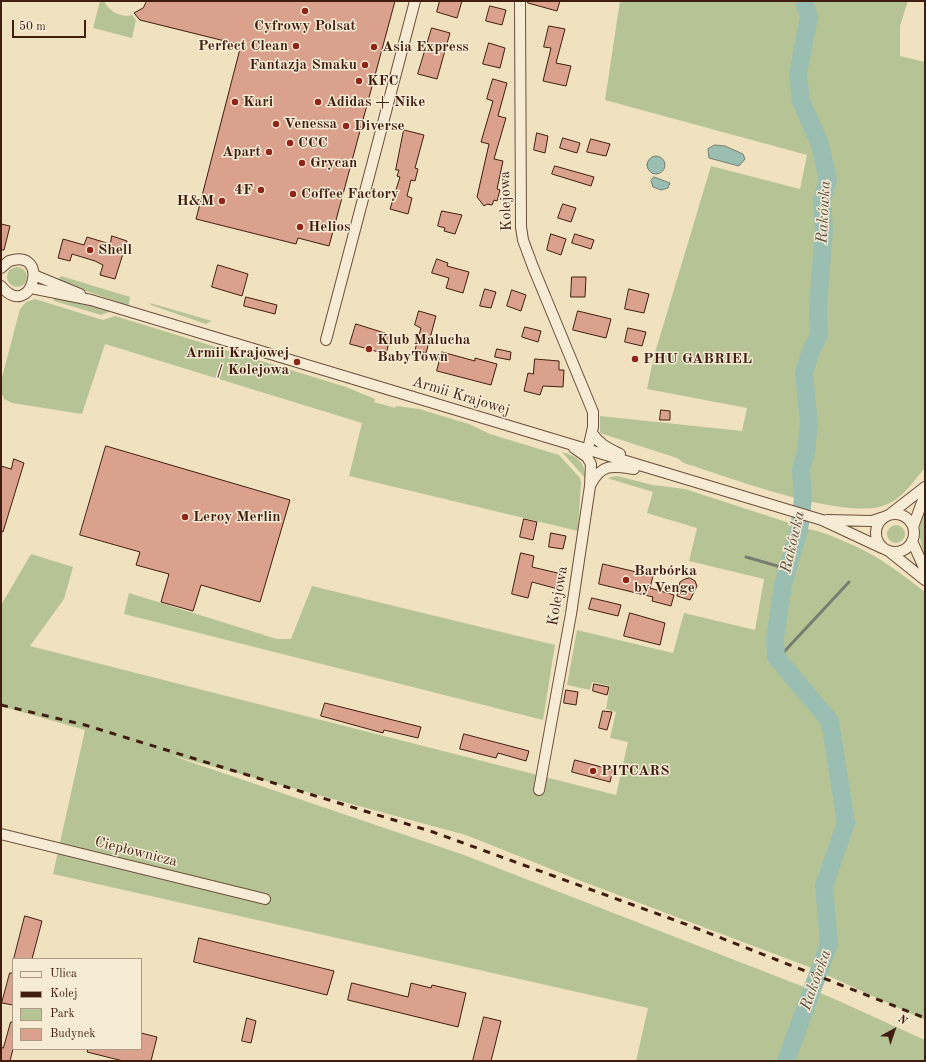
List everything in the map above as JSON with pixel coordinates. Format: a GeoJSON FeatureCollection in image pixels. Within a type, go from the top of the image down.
{"type":"FeatureCollection","features":[{"type":"Feature","properties":{"kind":"street"},"geometry":{"type":"LineString","coordinates":[[326,340],[415,1]]}},
{"type":"Feature","properties":{"kind":"street","name":"Kolejowa"},"geometry":{"type":"LineString","coordinates":[[520,1],[520,227],[531,262],[593,412],[594,419],[588,449]]}},
{"type":"Feature","properties":{"kind":"street"},"geometry":{"type":"LineString","coordinates":[[1,286],[6,292],[12,295],[24,294],[31,288],[34,275],[31,267],[24,261],[13,260],[2,266]]}},
{"type":"Feature","properties":{"kind":"street"},"geometry":{"type":"LineString","coordinates":[[34,275],[91,300]]}},
{"type":"Feature","properties":{"kind":"street"},"geometry":{"type":"LineString","coordinates":[[31,288],[91,300]]}},
{"type":"Feature","properties":{"kind":"street","name":"Armii Krajowej"},"geometry":{"type":"LineString","coordinates":[[91,300],[822,520],[886,550],[925,580]]}},
{"type":"Feature","properties":{"kind":"street"},"geometry":{"type":"LineString","coordinates":[[568,443],[582,440],[592,433],[598,442],[605,447],[664,473]]}},
{"type":"Feature","properties":{"kind":"street","name":"Kolejowa"},"geometry":{"type":"LineString","coordinates":[[539,790],[570,620],[590,486],[591,464],[587,457],[568,443]]}},
{"type":"Feature","properties":{"kind":"street"},"geometry":{"type":"LineString","coordinates":[[590,486],[596,474],[606,468],[615,466],[664,473]]}},
{"type":"Feature","properties":{"kind":"street"},"geometry":{"type":"LineString","coordinates":[[912,541],[905,550],[886,550],[877,539],[876,530],[886,516],[925,487]]}},
{"type":"Feature","properties":{"kind":"street"},"geometry":{"type":"LineString","coordinates":[[925,494],[913,527],[912,541],[925,570]]}},
{"type":"Feature","properties":{"kind":"street"},"geometry":{"type":"LineString","coordinates":[[886,516],[900,515],[910,522],[913,527]]}},
{"type":"Feature","properties":{"kind":"street","name":"Armii Krajowej"},"geometry":{"type":"LineString","coordinates":[[822,520],[872,521],[886,516]]}},
{"type":"Feature","properties":{"kind":"street","name":"Ciepłownicza"},"geometry":{"type":"LineString","coordinates":[[1,834],[265,899]]}},
{"type":"Feature","properties":{"kind":"green space"},"geometry":{"type":"Polygon","coordinates":[[[100,1],[104,1],[112,11],[119,15],[132,15],[136,20],[132,38],[93,28],[100,1]]]}},
{"type":"Feature","properties":{"kind":"green space"},"geometry":{"type":"Polygon","coordinates":[[[620,1],[908,1],[900,26],[900,56],[925,62],[925,468],[904,493],[894,501],[870,508],[846,508],[818,503],[758,487],[684,463],[677,458],[600,433],[600,416],[742,431],[747,408],[647,389],[654,356],[711,166],[800,189],[807,155],[605,100],[620,1]]]}},
{"type":"Feature","properties":{"kind":"green space"},"geometry":{"type":"Polygon","coordinates":[[[13,267],[21,267],[27,273],[27,281],[21,287],[13,287],[7,281],[7,273],[13,267]]]}},
{"type":"Feature","properties":{"kind":"green space"},"geometry":{"type":"Polygon","coordinates":[[[61,276],[130,297],[129,304],[127,305],[57,281],[61,276]]]}},
{"type":"Feature","properties":{"kind":"green space"},"geometry":{"type":"Polygon","coordinates":[[[53,297],[112,311],[101,315],[54,301],[53,297]]]}},
{"type":"Feature","properties":{"kind":"green space"},"geometry":{"type":"Polygon","coordinates":[[[35,299],[103,320],[115,316],[346,387],[375,399],[374,402],[395,408],[396,406],[419,409],[469,424],[490,434],[559,455],[580,478],[581,482],[578,531],[349,476],[362,423],[105,344],[82,414],[12,403],[4,399],[1,391],[1,381],[20,309],[26,302],[35,299]]]}},
{"type":"Feature","properties":{"kind":"green space"},"geometry":{"type":"Polygon","coordinates":[[[150,303],[212,321],[206,324],[151,305],[150,303]]]}},
{"type":"Feature","properties":{"kind":"green space"},"geometry":{"type":"Polygon","coordinates":[[[562,452],[579,460],[584,468],[585,478],[562,452]]]}},
{"type":"Feature","properties":{"kind":"green space"},"geometry":{"type":"Polygon","coordinates":[[[617,476],[653,485],[685,489],[829,535],[865,551],[894,569],[925,592],[925,1020],[809,967],[576,879],[466,835],[170,755],[464,855],[830,997],[925,1040],[925,1061],[636,1061],[648,1008],[53,874],[85,730],[1,706],[1,605],[31,554],[73,567],[64,599],[30,646],[616,795],[628,742],[610,738],[616,712],[606,709],[610,686],[592,682],[590,690],[567,685],[577,630],[673,653],[684,613],[755,630],[764,579],[689,561],[697,528],[647,513],[653,492],[607,478],[617,476]]]}},
{"type":"Feature","properties":{"kind":"green space"},"geometry":{"type":"Polygon","coordinates":[[[925,509],[925,556],[920,538],[920,526],[925,509]]]}},
{"type":"Feature","properties":{"kind":"green space"},"geometry":{"type":"Polygon","coordinates":[[[896,525],[902,528],[905,534],[902,540],[896,543],[890,540],[887,534],[890,528],[896,525]]]}},
{"type":"Feature","properties":{"kind":"green space"},"geometry":{"type":"Polygon","coordinates":[[[312,586],[555,645],[543,720],[124,614],[129,593],[277,639],[291,639],[312,586]]]}},
{"type":"Feature","properties":{"kind":"water"},"geometry":{"type":"Polygon","coordinates":[[[715,145],[725,146],[743,154],[745,159],[739,166],[709,158],[708,149],[715,145]]]}},
{"type":"Feature","properties":{"kind":"water"},"geometry":{"type":"Polygon","coordinates":[[[656,156],[662,159],[665,165],[662,171],[656,174],[650,171],[647,165],[650,159],[656,156]]]}},
{"type":"Feature","properties":{"kind":"water"},"geometry":{"type":"Polygon","coordinates":[[[654,177],[670,183],[668,188],[661,190],[653,187],[651,181],[654,177]]]}},
{"type":"Feature","properties":{"kind":"building"},"geometry":{"type":"Polygon","coordinates":[[[147,1],[395,1],[329,246],[298,238],[296,244],[196,219],[241,45],[140,20],[134,13],[143,8],[147,1]]]}},
{"type":"Feature","properties":{"kind":"building"},"geometry":{"type":"Polygon","coordinates":[[[440,1],[462,1],[457,18],[437,12],[440,1]]]}},
{"type":"Feature","properties":{"kind":"building"},"geometry":{"type":"Polygon","coordinates":[[[528,1],[560,1],[557,11],[528,3],[528,1]]]}},
{"type":"Feature","properties":{"kind":"building"},"geometry":{"type":"Polygon","coordinates":[[[490,6],[506,10],[502,25],[486,21],[490,6]]]}},
{"type":"Feature","properties":{"kind":"building"},"geometry":{"type":"Polygon","coordinates":[[[549,26],[565,29],[556,63],[571,66],[566,86],[543,81],[551,48],[544,47],[549,26]]]}},
{"type":"Feature","properties":{"kind":"building"},"geometry":{"type":"Polygon","coordinates":[[[432,28],[450,33],[437,79],[418,74],[432,28]]]}},
{"type":"Feature","properties":{"kind":"building"},"geometry":{"type":"Polygon","coordinates":[[[489,43],[505,48],[500,68],[483,64],[489,43]]]}},
{"type":"Feature","properties":{"kind":"building"},"geometry":{"type":"Polygon","coordinates":[[[493,79],[507,83],[498,116],[506,118],[494,159],[503,161],[497,189],[500,190],[497,201],[494,200],[492,205],[487,204],[484,206],[477,197],[489,144],[481,142],[493,101],[487,99],[493,79]]]}},
{"type":"Feature","properties":{"kind":"building"},"geometry":{"type":"Polygon","coordinates":[[[404,130],[424,135],[415,168],[418,169],[415,181],[411,180],[407,196],[412,198],[408,214],[390,209],[400,177],[397,176],[399,170],[396,170],[404,130]]]}},
{"type":"Feature","properties":{"kind":"building"},"geometry":{"type":"Polygon","coordinates":[[[537,133],[548,136],[545,153],[534,150],[537,133]]]}},
{"type":"Feature","properties":{"kind":"building"},"geometry":{"type":"Polygon","coordinates":[[[563,138],[580,143],[577,153],[560,148],[563,138]]]}},
{"type":"Feature","properties":{"kind":"building"},"geometry":{"type":"Polygon","coordinates":[[[591,139],[610,144],[606,156],[587,152],[591,139]]]}},
{"type":"Feature","properties":{"kind":"building"},"geometry":{"type":"Polygon","coordinates":[[[555,166],[594,177],[591,186],[552,174],[555,166]]]}},
{"type":"Feature","properties":{"kind":"building"},"geometry":{"type":"Polygon","coordinates":[[[563,204],[576,208],[571,222],[558,218],[563,204]]]}},
{"type":"Feature","properties":{"kind":"building"},"geometry":{"type":"Polygon","coordinates":[[[442,211],[462,215],[455,234],[444,231],[445,228],[438,226],[442,211]]]}},
{"type":"Feature","properties":{"kind":"building"},"geometry":{"type":"Polygon","coordinates":[[[1,224],[10,226],[4,250],[1,250],[1,224]]]}},
{"type":"Feature","properties":{"kind":"building"},"geometry":{"type":"Polygon","coordinates":[[[551,234],[566,239],[561,255],[547,250],[551,234]]]}},
{"type":"Feature","properties":{"kind":"building"},"geometry":{"type":"Polygon","coordinates":[[[575,234],[594,240],[591,249],[572,243],[575,234]]]}},
{"type":"Feature","properties":{"kind":"building"},"geometry":{"type":"Polygon","coordinates":[[[112,236],[127,241],[115,279],[100,275],[103,265],[95,261],[72,254],[70,261],[58,258],[63,239],[84,245],[87,237],[110,244],[112,236]]]}},
{"type":"Feature","properties":{"kind":"building"},"geometry":{"type":"Polygon","coordinates":[[[437,259],[448,263],[447,266],[469,272],[463,293],[446,288],[449,278],[432,273],[437,259]]]}},
{"type":"Feature","properties":{"kind":"building"},"geometry":{"type":"Polygon","coordinates":[[[218,265],[248,274],[242,296],[212,287],[218,265]]]}},
{"type":"Feature","properties":{"kind":"building"},"geometry":{"type":"Polygon","coordinates":[[[572,277],[586,277],[585,297],[571,297],[572,277]]]}},
{"type":"Feature","properties":{"kind":"building"},"geometry":{"type":"Polygon","coordinates":[[[485,289],[496,292],[491,308],[480,306],[485,289]]]}},
{"type":"Feature","properties":{"kind":"building"},"geometry":{"type":"Polygon","coordinates":[[[629,289],[649,294],[644,313],[625,309],[629,289]]]}},
{"type":"Feature","properties":{"kind":"building"},"geometry":{"type":"Polygon","coordinates":[[[512,290],[526,295],[521,311],[507,306],[512,290]]]}},
{"type":"Feature","properties":{"kind":"building"},"geometry":{"type":"Polygon","coordinates":[[[246,297],[277,305],[275,314],[244,306],[246,297]]]}},
{"type":"Feature","properties":{"kind":"building"},"geometry":{"type":"Polygon","coordinates":[[[419,311],[436,316],[426,353],[415,350],[421,328],[415,325],[419,311]]]}},
{"type":"Feature","properties":{"kind":"building"},"geometry":{"type":"Polygon","coordinates":[[[578,311],[611,319],[606,338],[573,330],[578,311]]]}},
{"type":"Feature","properties":{"kind":"building"},"geometry":{"type":"Polygon","coordinates":[[[356,324],[391,335],[386,354],[350,344],[356,324]]]}},
{"type":"Feature","properties":{"kind":"building"},"geometry":{"type":"Polygon","coordinates":[[[525,327],[541,331],[538,342],[522,337],[525,327]]]}},
{"type":"Feature","properties":{"kind":"building"},"geometry":{"type":"Polygon","coordinates":[[[628,328],[646,332],[642,346],[625,342],[628,328]]]}},
{"type":"Feature","properties":{"kind":"building"},"geometry":{"type":"Polygon","coordinates":[[[497,349],[511,352],[510,360],[495,357],[497,349]]]}},
{"type":"Feature","properties":{"kind":"building"},"geometry":{"type":"Polygon","coordinates":[[[442,352],[475,361],[475,358],[497,364],[491,385],[437,371],[442,352]]]}},
{"type":"Feature","properties":{"kind":"building"},"geometry":{"type":"Polygon","coordinates":[[[535,359],[559,361],[559,370],[564,370],[563,387],[543,386],[540,395],[524,391],[528,373],[533,374],[535,359]]]}},
{"type":"Feature","properties":{"kind":"building"},"geometry":{"type":"Polygon","coordinates":[[[661,410],[670,411],[670,420],[660,420],[661,410]]]}},
{"type":"Feature","properties":{"kind":"building","name":"Leroy Merlin"},"geometry":{"type":"Polygon","coordinates":[[[106,446],[290,500],[260,602],[201,585],[193,611],[161,602],[169,574],[136,565],[140,552],[80,535],[106,446]]]}},
{"type":"Feature","properties":{"kind":"building"},"geometry":{"type":"Polygon","coordinates":[[[14,459],[24,463],[3,532],[1,531],[1,466],[11,469],[14,459]]]}},
{"type":"Feature","properties":{"kind":"building"},"geometry":{"type":"Polygon","coordinates":[[[524,519],[537,522],[533,540],[520,537],[524,519]]]}},
{"type":"Feature","properties":{"kind":"building"},"geometry":{"type":"Polygon","coordinates":[[[551,533],[566,536],[563,549],[549,547],[551,533]]]}},
{"type":"Feature","properties":{"kind":"building"},"geometry":{"type":"Polygon","coordinates":[[[521,553],[534,556],[532,567],[562,574],[558,589],[532,582],[528,598],[512,594],[521,553]]]}},
{"type":"Feature","properties":{"kind":"building","name":"Barbórka by Venge"},"geometry":{"type":"Polygon","coordinates":[[[603,564],[653,576],[650,588],[674,595],[671,606],[652,601],[653,597],[599,584],[603,564]]]}},
{"type":"Feature","properties":{"kind":"building"},"geometry":{"type":"Polygon","coordinates":[[[690,578],[695,581],[697,586],[690,600],[677,596],[680,582],[690,578]]]}},
{"type":"Feature","properties":{"kind":"building"},"geometry":{"type":"Polygon","coordinates":[[[592,598],[621,605],[618,616],[589,609],[592,598]]]}},
{"type":"Feature","properties":{"kind":"building"},"geometry":{"type":"Polygon","coordinates":[[[630,613],[665,623],[660,645],[624,636],[630,613]]]}},
{"type":"Feature","properties":{"kind":"building"},"geometry":{"type":"Polygon","coordinates":[[[594,684],[609,687],[607,695],[593,691],[594,684]]]}},
{"type":"Feature","properties":{"kind":"building"},"geometry":{"type":"Polygon","coordinates":[[[566,690],[578,692],[576,705],[564,703],[566,690]]]}},
{"type":"Feature","properties":{"kind":"building"},"geometry":{"type":"Polygon","coordinates":[[[325,703],[421,727],[418,738],[384,730],[383,733],[321,716],[325,703]]]}},
{"type":"Feature","properties":{"kind":"building"},"geometry":{"type":"Polygon","coordinates":[[[603,711],[612,712],[607,730],[599,728],[603,711]]]}},
{"type":"Feature","properties":{"kind":"building"},"geometry":{"type":"Polygon","coordinates":[[[464,734],[529,751],[526,761],[498,753],[496,758],[460,749],[464,734]]]}},
{"type":"Feature","properties":{"kind":"building","name":"PITCARS"},"geometry":{"type":"Polygon","coordinates":[[[575,760],[613,770],[610,782],[572,772],[575,760]]]}},
{"type":"Feature","properties":{"kind":"building"},"geometry":{"type":"Polygon","coordinates":[[[25,916],[42,921],[32,958],[14,958],[25,916]]]}},
{"type":"Feature","properties":{"kind":"building"},"geometry":{"type":"Polygon","coordinates":[[[199,938],[334,971],[327,995],[194,962],[199,938]]]}},
{"type":"Feature","properties":{"kind":"building"},"geometry":{"type":"Polygon","coordinates":[[[10,973],[12,973],[12,1005],[2,1003],[10,973]]]}},
{"type":"Feature","properties":{"kind":"building"},"geometry":{"type":"Polygon","coordinates":[[[352,983],[408,997],[411,983],[431,988],[432,985],[466,993],[458,1027],[348,1000],[352,983]]]}},
{"type":"Feature","properties":{"kind":"building"},"geometry":{"type":"Polygon","coordinates":[[[484,1017],[501,1021],[491,1061],[473,1061],[484,1017]]]}},
{"type":"Feature","properties":{"kind":"building"},"geometry":{"type":"Polygon","coordinates":[[[247,1018],[256,1021],[251,1043],[242,1041],[247,1018]]]}},
{"type":"Feature","properties":{"kind":"building"},"geometry":{"type":"Polygon","coordinates":[[[12,1022],[13,1050],[10,1061],[1,1061],[1,1047],[3,1048],[12,1022]]]}},
{"type":"Feature","properties":{"kind":"building"},"geometry":{"type":"Polygon","coordinates":[[[142,1033],[157,1037],[151,1061],[123,1061],[87,1052],[88,1050],[142,1050],[142,1033]]]}},
{"type":"Feature","properties":{"kind":"waterway","name":"Rakówka"},"geometry":{"type":"LineString","coordinates":[[786,1061],[829,944],[824,886],[846,823],[830,721],[776,657],[775,638],[783,585],[799,530],[803,499],[801,469],[806,452],[809,424],[804,373],[811,351],[819,335],[818,307],[824,231],[822,200],[828,180],[820,144],[801,101],[798,74],[809,17],[804,1]]}},
{"type":"Feature","properties":{"kind":"waterway"},"geometry":{"type":"LineString","coordinates":[[746,557],[788,569]]}},
{"type":"Feature","properties":{"kind":"waterway"},"geometry":{"type":"LineString","coordinates":[[776,657],[782,654],[849,582]]}},
{"type":"Feature","properties":{"kind":"railway"},"geometry":{"type":"LineString","coordinates":[[1,705],[85,725],[433,832],[688,925],[925,1018]]}},
{"type":"Feature","properties":{"kind":"place","name":"Cyfrowy Polsat"},"geometry":{"type":"Point","coordinates":[305,11]}},
{"type":"Feature","properties":{"kind":"place","name":"Perfect Clean"},"geometry":{"type":"Point","coordinates":[296,46]}},
{"type":"Feature","properties":{"kind":"place","name":"Asia Express"},"geometry":{"type":"Point","coordinates":[374,47]}},
{"type":"Feature","properties":{"kind":"place","name":"Fantazja Smaku"},"geometry":{"type":"Point","coordinates":[365,65]}},
{"type":"Feature","properties":{"kind":"place","name":"KFC"},"geometry":{"type":"Point","coordinates":[359,81]}},
{"type":"Feature","properties":{"kind":"place","name":"Kari"},"geometry":{"type":"Point","coordinates":[235,102]}},
{"type":"Feature","properties":{"kind":"place","name":"Adidas + Nike"},"geometry":{"type":"Point","coordinates":[318,102]}},
{"type":"Feature","properties":{"kind":"place","name":"Venessa"},"geometry":{"type":"Point","coordinates":[276,124]}},
{"type":"Feature","properties":{"kind":"place","name":"Diverse"},"geometry":{"type":"Point","coordinates":[346,126]}},
{"type":"Feature","properties":{"kind":"place","name":"CCC"},"geometry":{"type":"Point","coordinates":[290,143]}},
{"type":"Feature","properties":{"kind":"place","name":"Apart"},"geometry":{"type":"Point","coordinates":[269,152]}},
{"type":"Feature","properties":{"kind":"place","name":"Grycan"},"geometry":{"type":"Point","coordinates":[302,163]}},
{"type":"Feature","properties":{"kind":"place","name":"4F"},"geometry":{"type":"Point","coordinates":[261,190]}},
{"type":"Feature","properties":{"kind":"place","name":"Coffee Factory"},"geometry":{"type":"Point","coordinates":[293,194]}},
{"type":"Feature","properties":{"kind":"place","name":"H&M"},"geometry":{"type":"Point","coordinates":[222,201]}},
{"type":"Feature","properties":{"kind":"place","name":"Helios"},"geometry":{"type":"Point","coordinates":[300,227]}},
{"type":"Feature","properties":{"kind":"place","name":"Shell"},"geometry":{"type":"Point","coordinates":[90,250]}},
{"type":"Feature","properties":{"kind":"place","name":"Klub Malucha BabyTown"},"geometry":{"type":"Point","coordinates":[369,349]}},
{"type":"Feature","properties":{"kind":"place","name":"PHU GABRIEL"},"geometry":{"type":"Point","coordinates":[635,359]}},
{"type":"Feature","properties":{"kind":"place","name":"Armii Krajowej / Kolejowa"},"geometry":{"type":"Point","coordinates":[297,362]}},
{"type":"Feature","properties":{"kind":"place","name":"Leroy Merlin"},"geometry":{"type":"Point","coordinates":[185,517]}},
{"type":"Feature","properties":{"kind":"place","name":"Barbórka by Venge"},"geometry":{"type":"Point","coordinates":[626,580]}},
{"type":"Feature","properties":{"kind":"place","name":"PITCARS"},"geometry":{"type":"Point","coordinates":[593,771]}}]}
